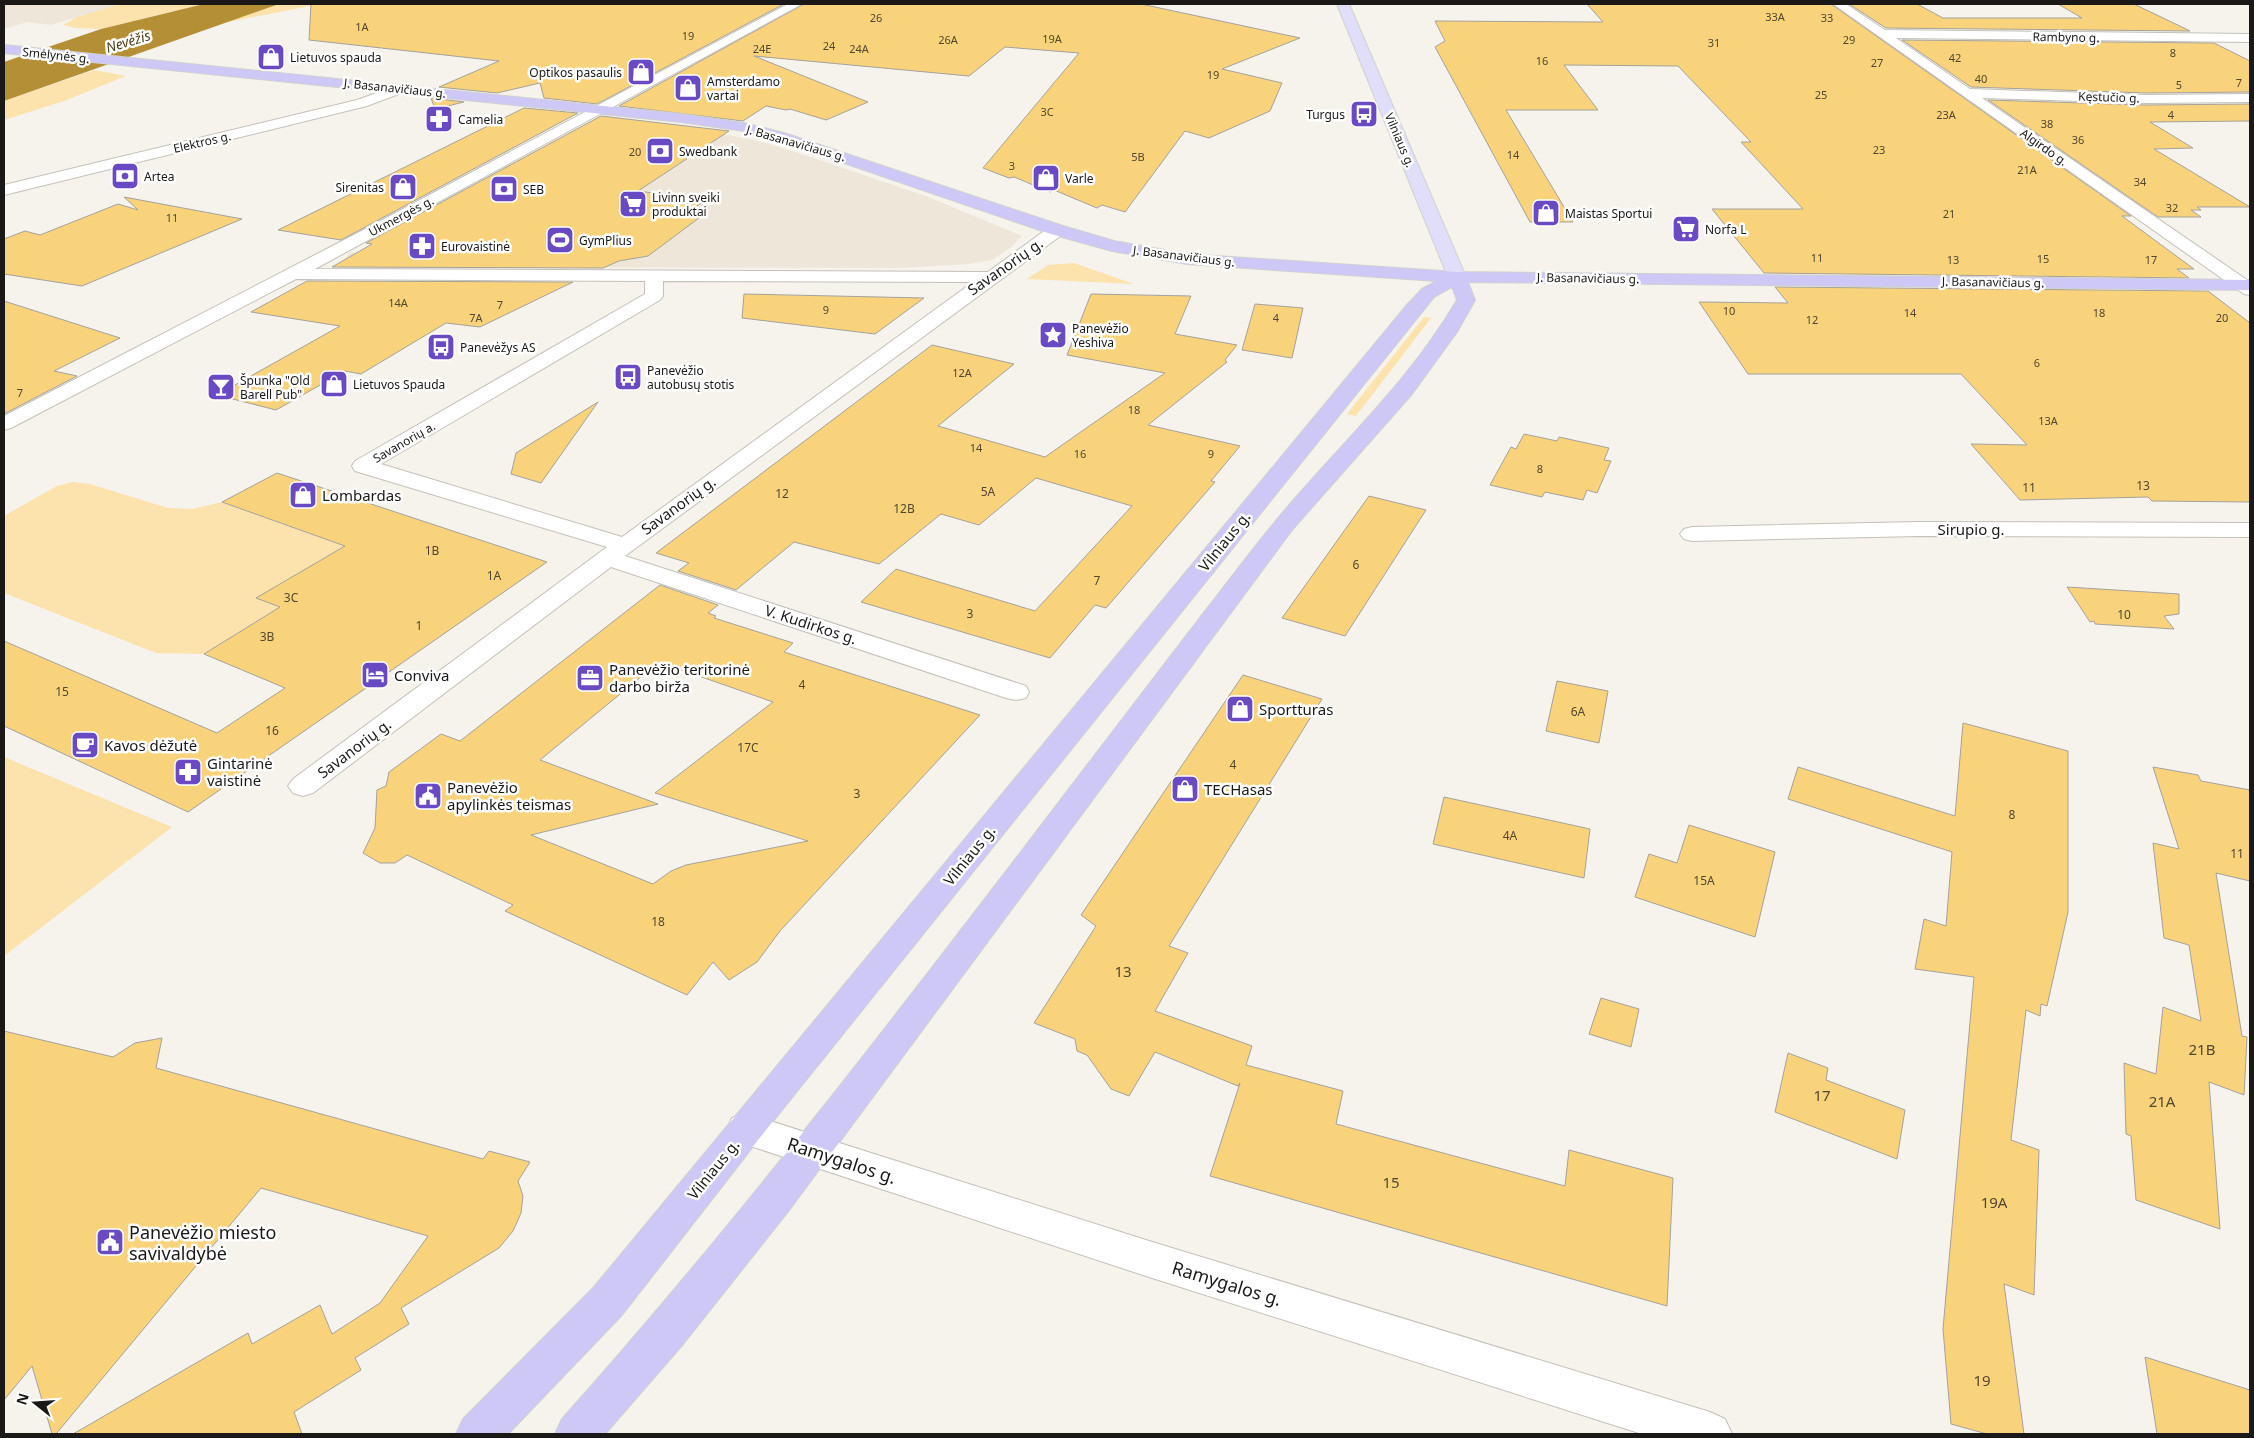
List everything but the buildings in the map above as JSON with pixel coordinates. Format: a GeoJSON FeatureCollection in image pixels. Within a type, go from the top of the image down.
{"type":"FeatureCollection","features":[{"type":"Feature","properties":{"kind":"highway","name":"Smėlynės g."},"geometry":{"type":"LineString","coordinates":[[8,50],[139,63]]}},
{"type":"Feature","properties":{"kind":"highway","name":"J. Basanavičiaus g."},"geometry":{"type":"LineString","coordinates":[[139,63],[399,88],[690,119],[744,127],[779,136],[1057,230],[1143,253],[1187,258],[1457,277],[2248,287]]}},
{"type":"Feature","properties":{"kind":"highway","name":"Vilniaus g."},"geometry":{"type":"LineString","coordinates":[[478,1434],[608,1301],[745,1129],[1413,310],[1428,293],[1457,277],[1466,300],[1446,336],[1381,419],[1326,475],[1284,525],[811,1150],[669,1328],[577,1434]]}},
{"type":"Feature","properties":{"kind":"main road","name":"Vilniaus g."},"geometry":{"type":"LineString","coordinates":[[1343,4],[1457,277]]}},
{"type":"Feature","properties":{"kind":"street","name":"Ukmergės g."},"geometry":{"type":"LineString","coordinates":[[4,424],[292,274],[796,4]]}},
{"type":"Feature","properties":{"kind":"street","name":"Algirdo g."},"geometry":{"type":"LineString","coordinates":[[1839,4],[2248,287]]}},
{"type":"Feature","properties":{"kind":"street","name":"Rambyno g."},"geometry":{"type":"LineString","coordinates":[[1882,34],[2250,38]]}},
{"type":"Feature","properties":{"kind":"street","name":"Elektros g."},"geometry":{"type":"LineString","coordinates":[[4,190],[362,103],[399,88]]}},
{"type":"Feature","properties":{"kind":"street","name":"Kęstučio g."},"geometry":{"type":"LineString","coordinates":[[1968,93],[2146,99],[2250,98]]}},
{"type":"Feature","properties":{"kind":"street","name":"Savanorių g."},"geometry":{"type":"LineString","coordinates":[[303,786],[615,552],[1057,230]]}},
{"type":"Feature","properties":{"kind":"street"},"geometry":{"type":"LineString","coordinates":[[292,274],[654,286],[990,277]]}},
{"type":"Feature","properties":{"kind":"street","name":"Savanorių a."},"geometry":{"type":"LineString","coordinates":[[615,552],[363,466],[654,286]]}},
{"type":"Feature","properties":{"kind":"street","name":"Sirupio g."},"geometry":{"type":"LineString","coordinates":[[1692,534],[1919,529],[2250,530]]}},
{"type":"Feature","properties":{"kind":"street","name":"V. Kudirkos g."},"geometry":{"type":"LineString","coordinates":[[615,552],[1016,692]]}},
{"type":"Feature","properties":{"kind":"street","name":"Ramygalos g."},"geometry":{"type":"LineString","coordinates":[[745,1129],[1149,1259],[1710,1434]]}},
{"type":"Feature","properties":{"kind":"shaded area"},"geometry":{"type":"Polygon","coordinates":[[[4,4],[120,4],[51,25],[27,22],[4,29],[4,4]]]}},
{"type":"Feature","properties":{"kind":"shaded area"},"geometry":{"type":"Polygon","coordinates":[[[120,4],[320,4],[223,23],[174,11],[101,29],[76,28],[63,25],[77,17],[120,4]]]}},
{"type":"Feature","properties":{"kind":"shaded area"},"geometry":{"type":"Polygon","coordinates":[[[94,70],[126,76],[64,101],[4,120],[4,101],[94,70]]]}},
{"type":"Feature","properties":{"kind":"shaded area"},"geometry":{"type":"Polygon","coordinates":[[[723,134],[763,142],[817,159],[931,198],[1022,236],[1010,248],[992,260],[967,264],[902,268],[362,267],[348,264],[345,259],[350,252],[365,254],[723,134]]]}},
{"type":"Feature","properties":{"kind":"shaded area"},"geometry":{"type":"Polygon","coordinates":[[[1074,263],[1134,284],[1027,279],[1048,265],[1074,263]]]}},
{"type":"Feature","properties":{"kind":"shaded area"},"geometry":{"type":"Polygon","coordinates":[[[1424,317],[1431,318],[1356,416],[1347,414],[1424,317]]]}},
{"type":"Feature","properties":{"kind":"shaded area"},"geometry":{"type":"Polygon","coordinates":[[[73,482],[90,484],[168,508],[193,509],[222,502],[362,552],[257,598],[296,614],[273,628],[256,622],[204,654],[156,653],[4,593],[4,516],[57,486],[73,482]]]}},
{"type":"Feature","properties":{"kind":"shaded area"},"geometry":{"type":"Polygon","coordinates":[[[4,757],[172,827],[4,956],[4,757]]]}},
{"type":"Feature","properties":{"kind":"water","name":"Nevėžis"},"geometry":{"type":"Polygon","coordinates":[[[204,4],[279,4],[4,101],[4,62],[101,29],[204,4]]]}},
{"type":"Feature","properties":{"kind":"place","name":"Lietuvos spauda"},"geometry":{"type":"Point","coordinates":[271,57]}},
{"type":"Feature","properties":{"kind":"place","name":"Optikos pasaulis"},"geometry":{"type":"Point","coordinates":[641,72]}},
{"type":"Feature","properties":{"kind":"place","name":"Amsterdamo vartai"},"geometry":{"type":"Point","coordinates":[688,88]}},
{"type":"Feature","properties":{"kind":"place","name":"Turgus"},"geometry":{"type":"Point","coordinates":[1364,114]}},
{"type":"Feature","properties":{"kind":"place","name":"Camelia"},"geometry":{"type":"Point","coordinates":[439,119]}},
{"type":"Feature","properties":{"kind":"place","name":"Swedbank"},"geometry":{"type":"Point","coordinates":[660,151]}},
{"type":"Feature","properties":{"kind":"place","name":"Artea"},"geometry":{"type":"Point","coordinates":[125,176]}},
{"type":"Feature","properties":{"kind":"place","name":"Varle"},"geometry":{"type":"Point","coordinates":[1046,178]}},
{"type":"Feature","properties":{"kind":"place","name":"Sirenitas"},"geometry":{"type":"Point","coordinates":[403,187]}},
{"type":"Feature","properties":{"kind":"place","name":"SEB"},"geometry":{"type":"Point","coordinates":[504,189]}},
{"type":"Feature","properties":{"kind":"place","name":"Livinn sveiki produktai"},"geometry":{"type":"Point","coordinates":[633,204]}},
{"type":"Feature","properties":{"kind":"place","name":"Maistas Sportui"},"geometry":{"type":"Point","coordinates":[1546,213]}},
{"type":"Feature","properties":{"kind":"place","name":"Norfa L"},"geometry":{"type":"Point","coordinates":[1686,229]}},
{"type":"Feature","properties":{"kind":"place","name":"GymPlius"},"geometry":{"type":"Point","coordinates":[560,240]}},
{"type":"Feature","properties":{"kind":"place","name":"Eurovaistinė"},"geometry":{"type":"Point","coordinates":[422,246]}},
{"type":"Feature","properties":{"kind":"place","name":"Panevėžio Yeshiva"},"geometry":{"type":"Point","coordinates":[1053,335]}},
{"type":"Feature","properties":{"kind":"place","name":"Panevėžys AS"},"geometry":{"type":"Point","coordinates":[441,347]}},
{"type":"Feature","properties":{"kind":"place","name":"Panevėžio autobusų stotis"},"geometry":{"type":"Point","coordinates":[628,377]}},
{"type":"Feature","properties":{"kind":"place","name":"Lietuvos Spauda"},"geometry":{"type":"Point","coordinates":[334,384]}},
{"type":"Feature","properties":{"kind":"place","name":"Špunka \"Old Barell Pub\""},"geometry":{"type":"Point","coordinates":[221,387]}},
{"type":"Feature","properties":{"kind":"place","name":"Lombardas"},"geometry":{"type":"Point","coordinates":[303,495]}},
{"type":"Feature","properties":{"kind":"place","name":"Conviva"},"geometry":{"type":"Point","coordinates":[375,675]}},
{"type":"Feature","properties":{"kind":"place","name":"Panevėžio teritorinė darbo birža"},"geometry":{"type":"Point","coordinates":[590,678]}},
{"type":"Feature","properties":{"kind":"place","name":"Sportturas"},"geometry":{"type":"Point","coordinates":[1240,709]}},
{"type":"Feature","properties":{"kind":"place","name":"Kavos dėžutė"},"geometry":{"type":"Point","coordinates":[85,745]}},
{"type":"Feature","properties":{"kind":"place","name":"Gintarinė vaistinė"},"geometry":{"type":"Point","coordinates":[188,772]}},
{"type":"Feature","properties":{"kind":"place","name":"TECHasas"},"geometry":{"type":"Point","coordinates":[1185,789]}},
{"type":"Feature","properties":{"kind":"place","name":"Panevėžio apylinkės teismas"},"geometry":{"type":"Point","coordinates":[428,796]}},
{"type":"Feature","properties":{"kind":"place","name":"Panevėžio miesto savivaldybė"},"geometry":{"type":"Point","coordinates":[110,1242]}}]}
